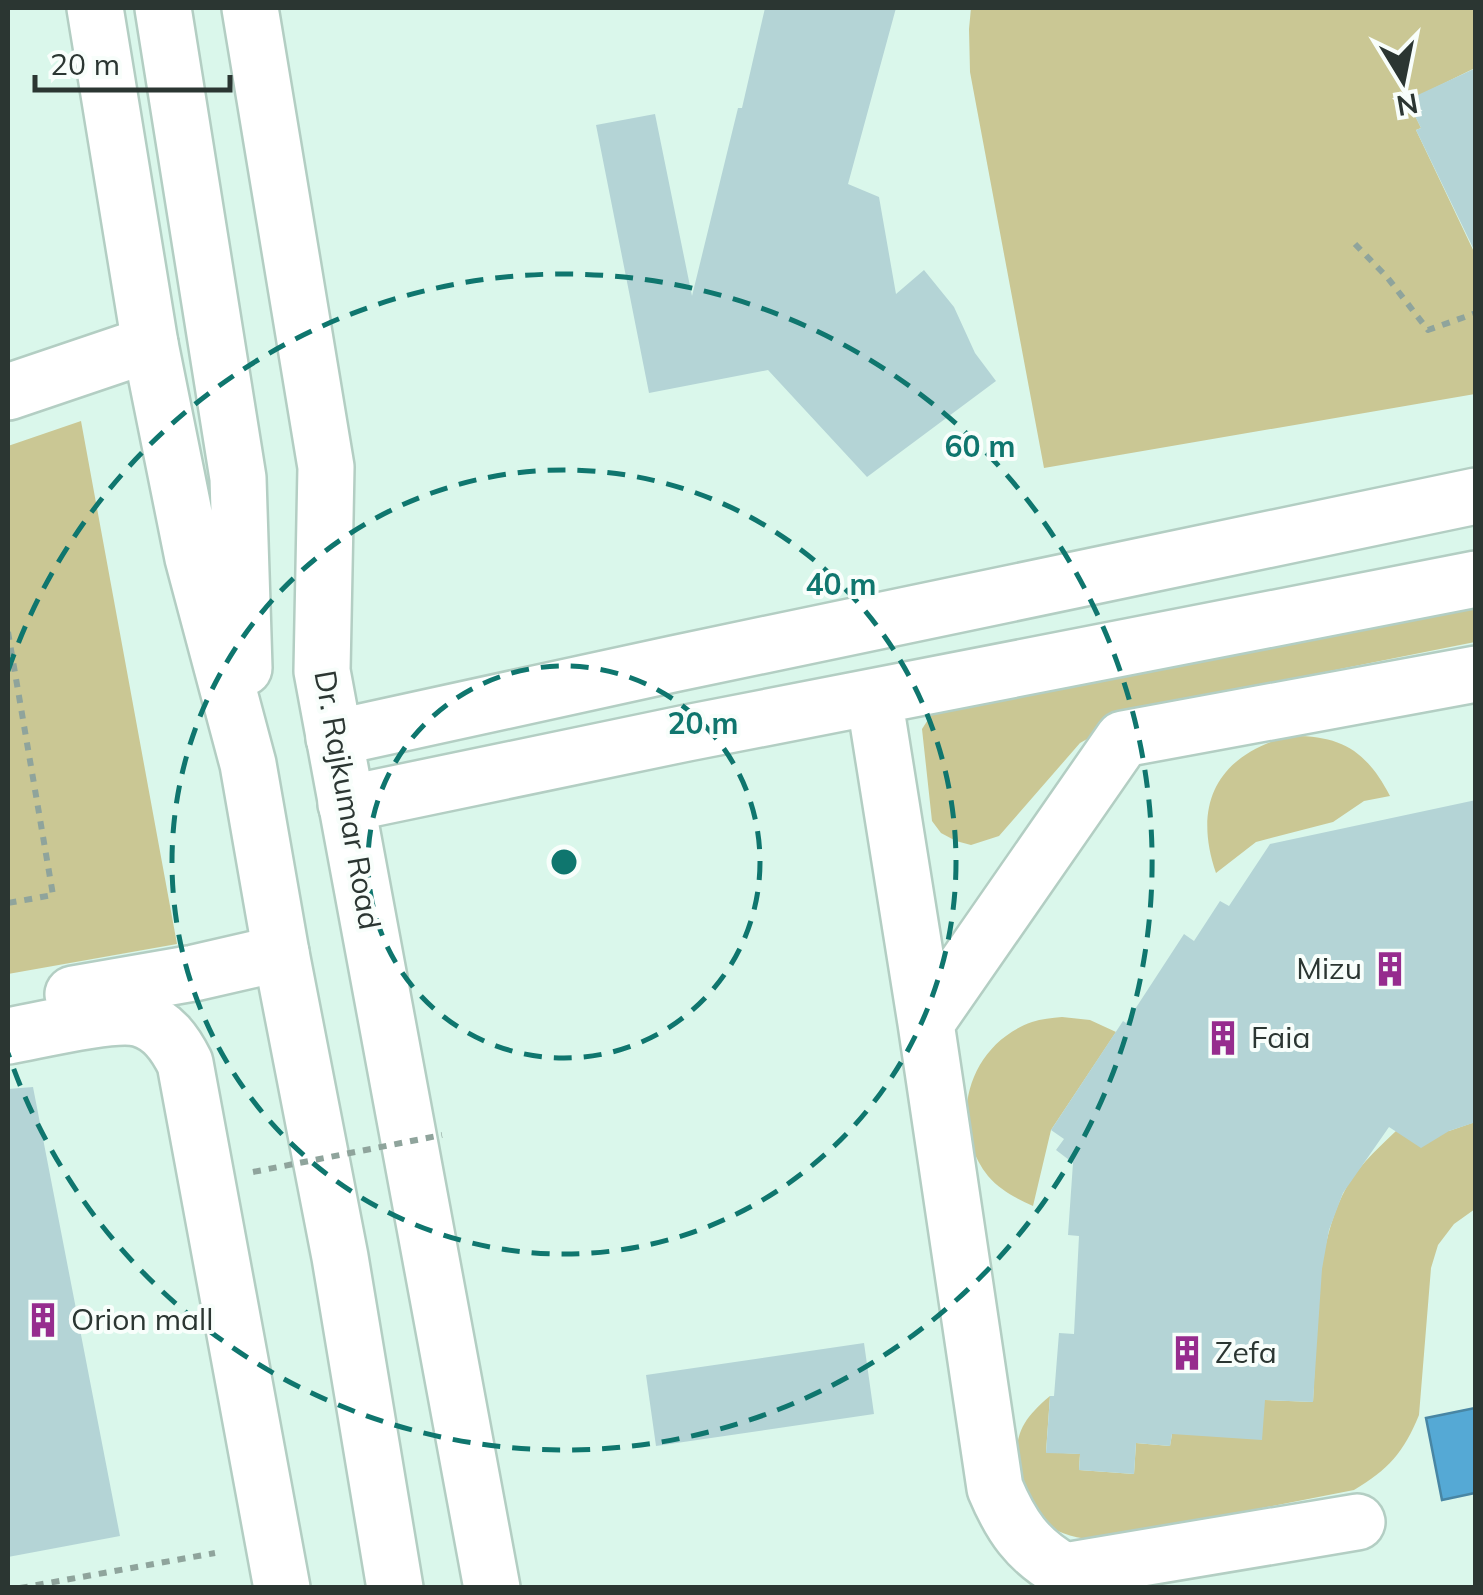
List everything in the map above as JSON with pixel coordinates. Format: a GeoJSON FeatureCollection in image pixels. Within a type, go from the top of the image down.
{"type":"FeatureCollection","features":[{"type":"Feature","properties":{"kind":"street"},"geometry":{"type":"LineString","coordinates":[[95,8],[150,344],[193,558],[248,764],[340,1257],[395,1588]]}},
{"type":"Feature","properties":{"kind":"street"},"geometry":{"type":"LineString","coordinates":[[163,8],[238,478],[248,764]]}},
{"type":"Feature","properties":{"kind":"street","name":"Dr. Rajkumar Road"},"geometry":{"type":"LineString","coordinates":[[250,8],[326,467],[322,670],[492,1588]]}},
{"type":"Feature","properties":{"kind":"street"},"geometry":{"type":"LineString","coordinates":[[8,392],[150,344]]}},
{"type":"Feature","properties":{"kind":"street"},"geometry":{"type":"LineString","coordinates":[[334,738],[1476,496]]}},
{"type":"Feature","properties":{"kind":"street"},"geometry":{"type":"LineString","coordinates":[[346,804],[687,733],[1476,579]]}},
{"type":"Feature","properties":{"kind":"street"},"geometry":{"type":"LineString","coordinates":[[673,664],[690,673],[702,688],[704,704],[698,721],[687,733]]}},
{"type":"Feature","properties":{"kind":"street"},"geometry":{"type":"LineString","coordinates":[[926,1023],[1124,738],[1476,674]]}},
{"type":"Feature","properties":{"kind":"street"},"geometry":{"type":"LineString","coordinates":[[874,696],[995,1488],[1008,1519],[1029,1546],[1064,1571],[1357,1522]]}},
{"type":"Feature","properties":{"kind":"street"},"geometry":{"type":"LineString","coordinates":[[8,1006],[194,973],[281,953]]}},
{"type":"Feature","properties":{"kind":"street"},"geometry":{"type":"LineString","coordinates":[[8,1036],[115,1016],[140,1019],[162,1030],[176,1044],[185,1063],[278,1565]]}},
{"type":"Feature","properties":{"kind":"path"},"geometry":{"type":"LineString","coordinates":[[1355,244],[1428,330],[1476,313]]}},
{"type":"Feature","properties":{"kind":"path"},"geometry":{"type":"LineString","coordinates":[[8,632],[52,896],[8,903]]}},
{"type":"Feature","properties":{"kind":"path"},"geometry":{"type":"LineString","coordinates":[[252,1172],[442,1135]]}},
{"type":"Feature","properties":{"kind":"path"},"geometry":{"type":"LineString","coordinates":[[20,1588],[278,1565]]}},
{"type":"Feature","properties":{"kind":"shaded area"},"geometry":{"type":"Polygon","coordinates":[[[971,8],[1475,8],[1475,68],[1408,101],[1421,128],[1416,130],[1475,254],[1475,394],[1044,468],[970,72],[971,8]]]}},
{"type":"Feature","properties":{"kind":"shaded area"},"geometry":{"type":"Polygon","coordinates":[[[81,421],[177,944],[8,974],[8,446],[81,421]]]}},
{"type":"Feature","properties":{"kind":"shaded area"},"geometry":{"type":"Polygon","coordinates":[[[1475,591],[1475,642],[1141,709],[1080,743],[999,836],[971,845],[941,833],[932,821],[922,729],[933,712],[1475,591]]]}},
{"type":"Feature","properties":{"kind":"shaded area"},"geometry":{"type":"Polygon","coordinates":[[[1289,736],[1323,738],[1350,748],[1371,767],[1390,796],[1364,801],[1333,822],[1256,842],[1216,873],[1207,825],[1217,785],[1244,756],[1289,736]]]}},
{"type":"Feature","properties":{"kind":"shaded area"},"geometry":{"type":"Polygon","coordinates":[[[1062,1017],[1090,1020],[1116,1032],[1051,1130],[1033,1206],[1003,1190],[975,1155],[968,1133],[970,1088],[992,1048],[1010,1033],[1032,1022],[1062,1017]]]}},
{"type":"Feature","properties":{"kind":"shaded area"},"geometry":{"type":"Polygon","coordinates":[[[1475,1122],[1475,1209],[1454,1224],[1438,1245],[1431,1268],[1419,1415],[1401,1450],[1386,1467],[1354,1490],[1099,1540],[1071,1536],[1038,1517],[1024,1494],[1018,1442],[1031,1414],[1050,1396],[1046,1452],[1080,1454],[1079,1470],[1134,1474],[1136,1443],[1170,1446],[1172,1434],[1265,1400],[1313,1402],[1321,1271],[1333,1220],[1347,1187],[1396,1131],[1449,1131],[1475,1122]]]}},
{"type":"Feature","properties":{"kind":"water"},"geometry":{"type":"Polygon","coordinates":[[[1475,1408],[1475,1493],[1442,1500],[1426,1418],[1475,1408]]]}},
{"type":"Feature","properties":{"kind":"building"},"geometry":{"type":"Polygon","coordinates":[[[765,8],[896,8],[848,184],[879,197],[896,294],[924,270],[954,307],[975,353],[996,381],[867,477],[768,370],[649,393],[596,125],[655,114],[692,296],[765,8]]]}},
{"type":"Feature","properties":{"kind":"building"},"geometry":{"type":"Polygon","coordinates":[[[1476,68],[1476,254],[1416,130],[1421,128],[1407,100],[1476,68]]]}},
{"type":"Feature","properties":{"kind":"building"},"geometry":{"type":"Polygon","coordinates":[[[1476,800],[1476,1122],[1449,1131],[1421,1148],[1389,1127],[1343,1193],[1329,1230],[1322,1269],[1313,1402],[1265,1400],[1262,1440],[1172,1434],[1170,1446],[1136,1443],[1134,1474],[1079,1470],[1080,1454],[1046,1453],[1059,1333],[1074,1334],[1079,1236],[1068,1235],[1073,1163],[1056,1150],[1064,1139],[1051,1130],[1184,934],[1194,941],[1220,901],[1229,906],[1270,844],[1476,800]]]}},
{"type":"Feature","properties":{"kind":"building","name":"Orion mall"},"geometry":{"type":"Polygon","coordinates":[[[33,1087],[120,1536],[8,1557],[8,1089],[33,1087]]]}},
{"type":"Feature","properties":{"kind":"building"},"geometry":{"type":"Polygon","coordinates":[[[864,1343],[874,1414],[656,1446],[646,1375],[864,1343]]]}},
{"type":"Feature","properties":{"kind":"place","name":"Mizu"},"geometry":{"type":"Point","coordinates":[1390,969]}},
{"type":"Feature","properties":{"kind":"place","name":"Faia"},"geometry":{"type":"Point","coordinates":[1223,1038]}},
{"type":"Feature","properties":{"kind":"place","name":"Orion mall"},"geometry":{"type":"Point","coordinates":[43,1320]}},
{"type":"Feature","properties":{"kind":"place","name":"Zefa"},"geometry":{"type":"Point","coordinates":[1187,1353]}}]}
